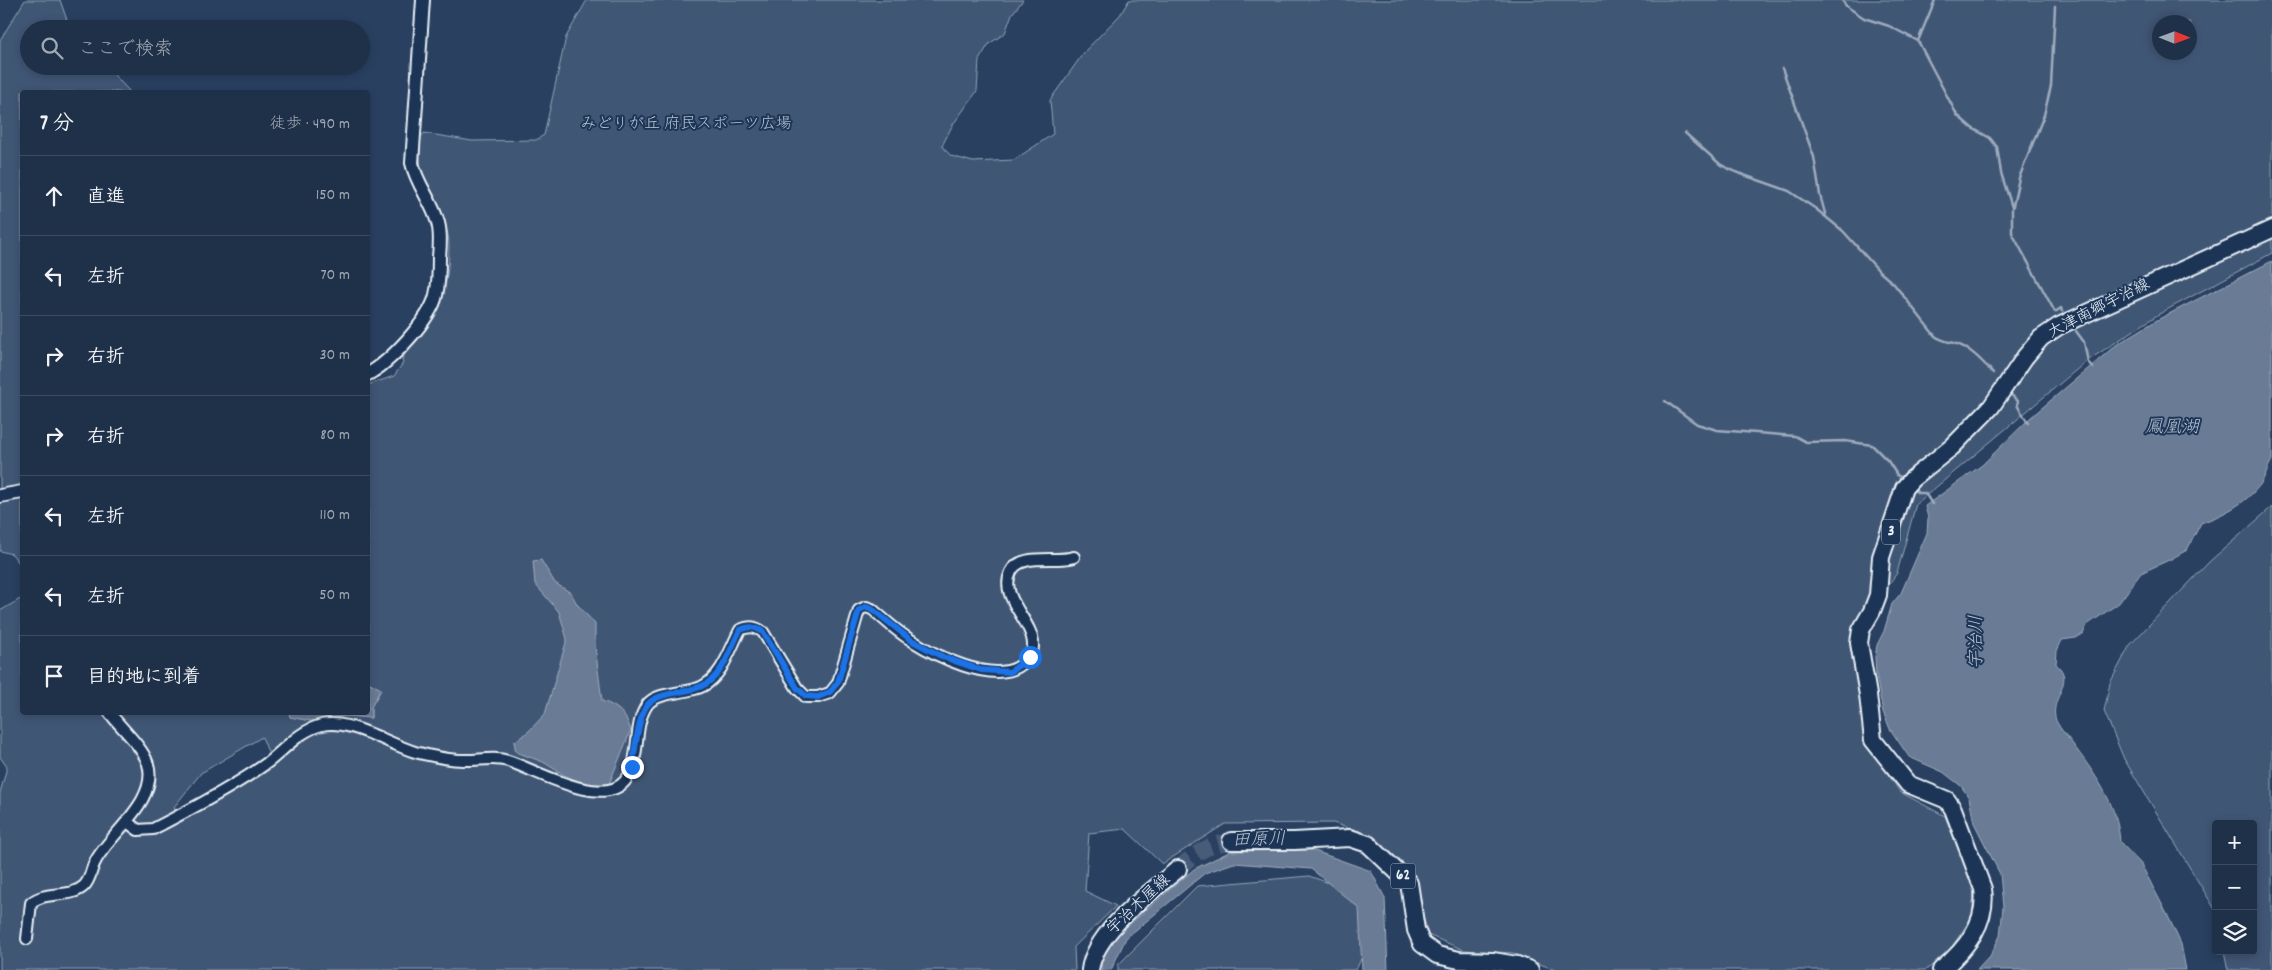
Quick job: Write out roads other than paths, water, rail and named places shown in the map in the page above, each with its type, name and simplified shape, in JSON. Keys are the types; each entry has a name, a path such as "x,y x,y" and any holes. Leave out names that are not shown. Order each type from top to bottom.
{"main road":[{"name":"大津南郷宇治線","path":"1941,970 1952,961 1974,933 1983,915 1985,903 1983,889 1953,809 1946,800 1908,784 1873,740 1859,643 1861,630 1872,612 1878,595 1881,557 1904,488 1912,479 1952,448 1991,407 2024,357 2042,338 2059,326 2272,228"},
{"name":"62","path":"1230,841 1294,841 1350,838 1368,844 1409,883 1416,930 1422,944 1437,955 1460,960 1493,961 1517,965 1530,970"},
{"name":"宇治木屋線","path":"1090,970 1095,951 1107,931 1178,869"}],"street":[{"path":"370,373 386,362 405,342 428,311 436,294 440,234 438,223 415,178 412,163 423,0"},
{"path":"0,496 20,492"},
{"path":"127,822 138,830 153,829 261,766 310,729 323,725 347,726 413,751 443,759 506,760 558,782 602,791 616,787 624,781 632,767 642,715 647,704 656,698 702,686 722,667 740,630 755,627 763,632 797,688 806,696 818,697 830,692 838,682 854,620 859,610 866,607 872,609 911,640 943,657 981,670 1010,672 1030,657 1033,648 1032,637 1009,592 1008,583 1011,571 1018,563 1028,560 1064,560 1074,557"},
{"path":"27,939 30,903 37,896 69,892 83,886 91,875 95,862 127,822 146,792 150,780 148,764 137,746 111,715"}],"water":[{"name":"鳳凰湖","path":"2272,261 2272,460 2262,482 2241,503 2201,523 2187,550 2141,573 2119,603 2087,625 2083,634 2076,638 2062,640 2057,651 2056,664 2062,670 2064,676 2056,702 2056,720 2104,790 2115,815 2120,842 2141,864 2167,914 2181,944 2186,970 1977,970 1990,956 2000,936 2003,907 2000,874 1974,823 1969,798 1961,786 1943,772 1909,757 1890,729 1883,712 1876,675 1875,657 1877,645 1884,631 1892,604 1901,593 1927,533 1928,518 1925,506 1982,465 2030,418 2116,345 2157,320"},
{"path":"541,560 555,583 571,593 577,604 595,624 595,646 602,701 621,711 631,730 609,784 591,785 580,782 543,762 516,752 514,742 529,731 545,714 567,639 559,612 535,584 533,561"},
{"path":"370,683 381,689 371,707 371,718 346,716 311,721 290,717 290,715 370,715"},
{"path":"1312,850 1371,871 1385,898 1388,970 1362,970 1359,908 1311,869 1234,863 1205,873 1126,938 1111,970 1101,970 1102,958 1116,936 1194,869 1231,851"}],"waterway":[{"path":"1842,0 1846,6 1864,18 1889,26 1918,41 1957,115 1972,128 1990,138 1997,147 2001,173 2012,207 2012,233 2055,312 2061,308 2062,311"},
{"path":"1918,41 1935,0"},
{"path":"2013,206 2019,178 2044,115 2051,86 2055,6"},
{"path":"1782,68 1814,157 1820,195 1826,217"},
{"path":"1685,133 1721,165 1789,191 1816,209 1843,231 1880,272 1894,284 1935,336 1966,348 1976,355 1993,373"},
{"path":"2076,331 2084,342 2088,362 2093,368"},
{"path":"2009,393 2018,401 2017,405 2028,423"},
{"path":"1665,401 1697,424 1717,430 1795,436 1806,442 1845,441 1872,445 1888,461 1897,475 1903,479"},
{"path":"1915,485 1915,490 1918,493 1925,493 1932,504"}],"tunnel":[{"path":"1178,869 1202,850 1231,841"}],"park label":[{"name":"みどりが丘 府民スポーツ広場","path":"686,124"}],"water label":[{"name":"宇治川","path":"1977,642"},
{"name":"田原川","path":"1259,841"}]}
